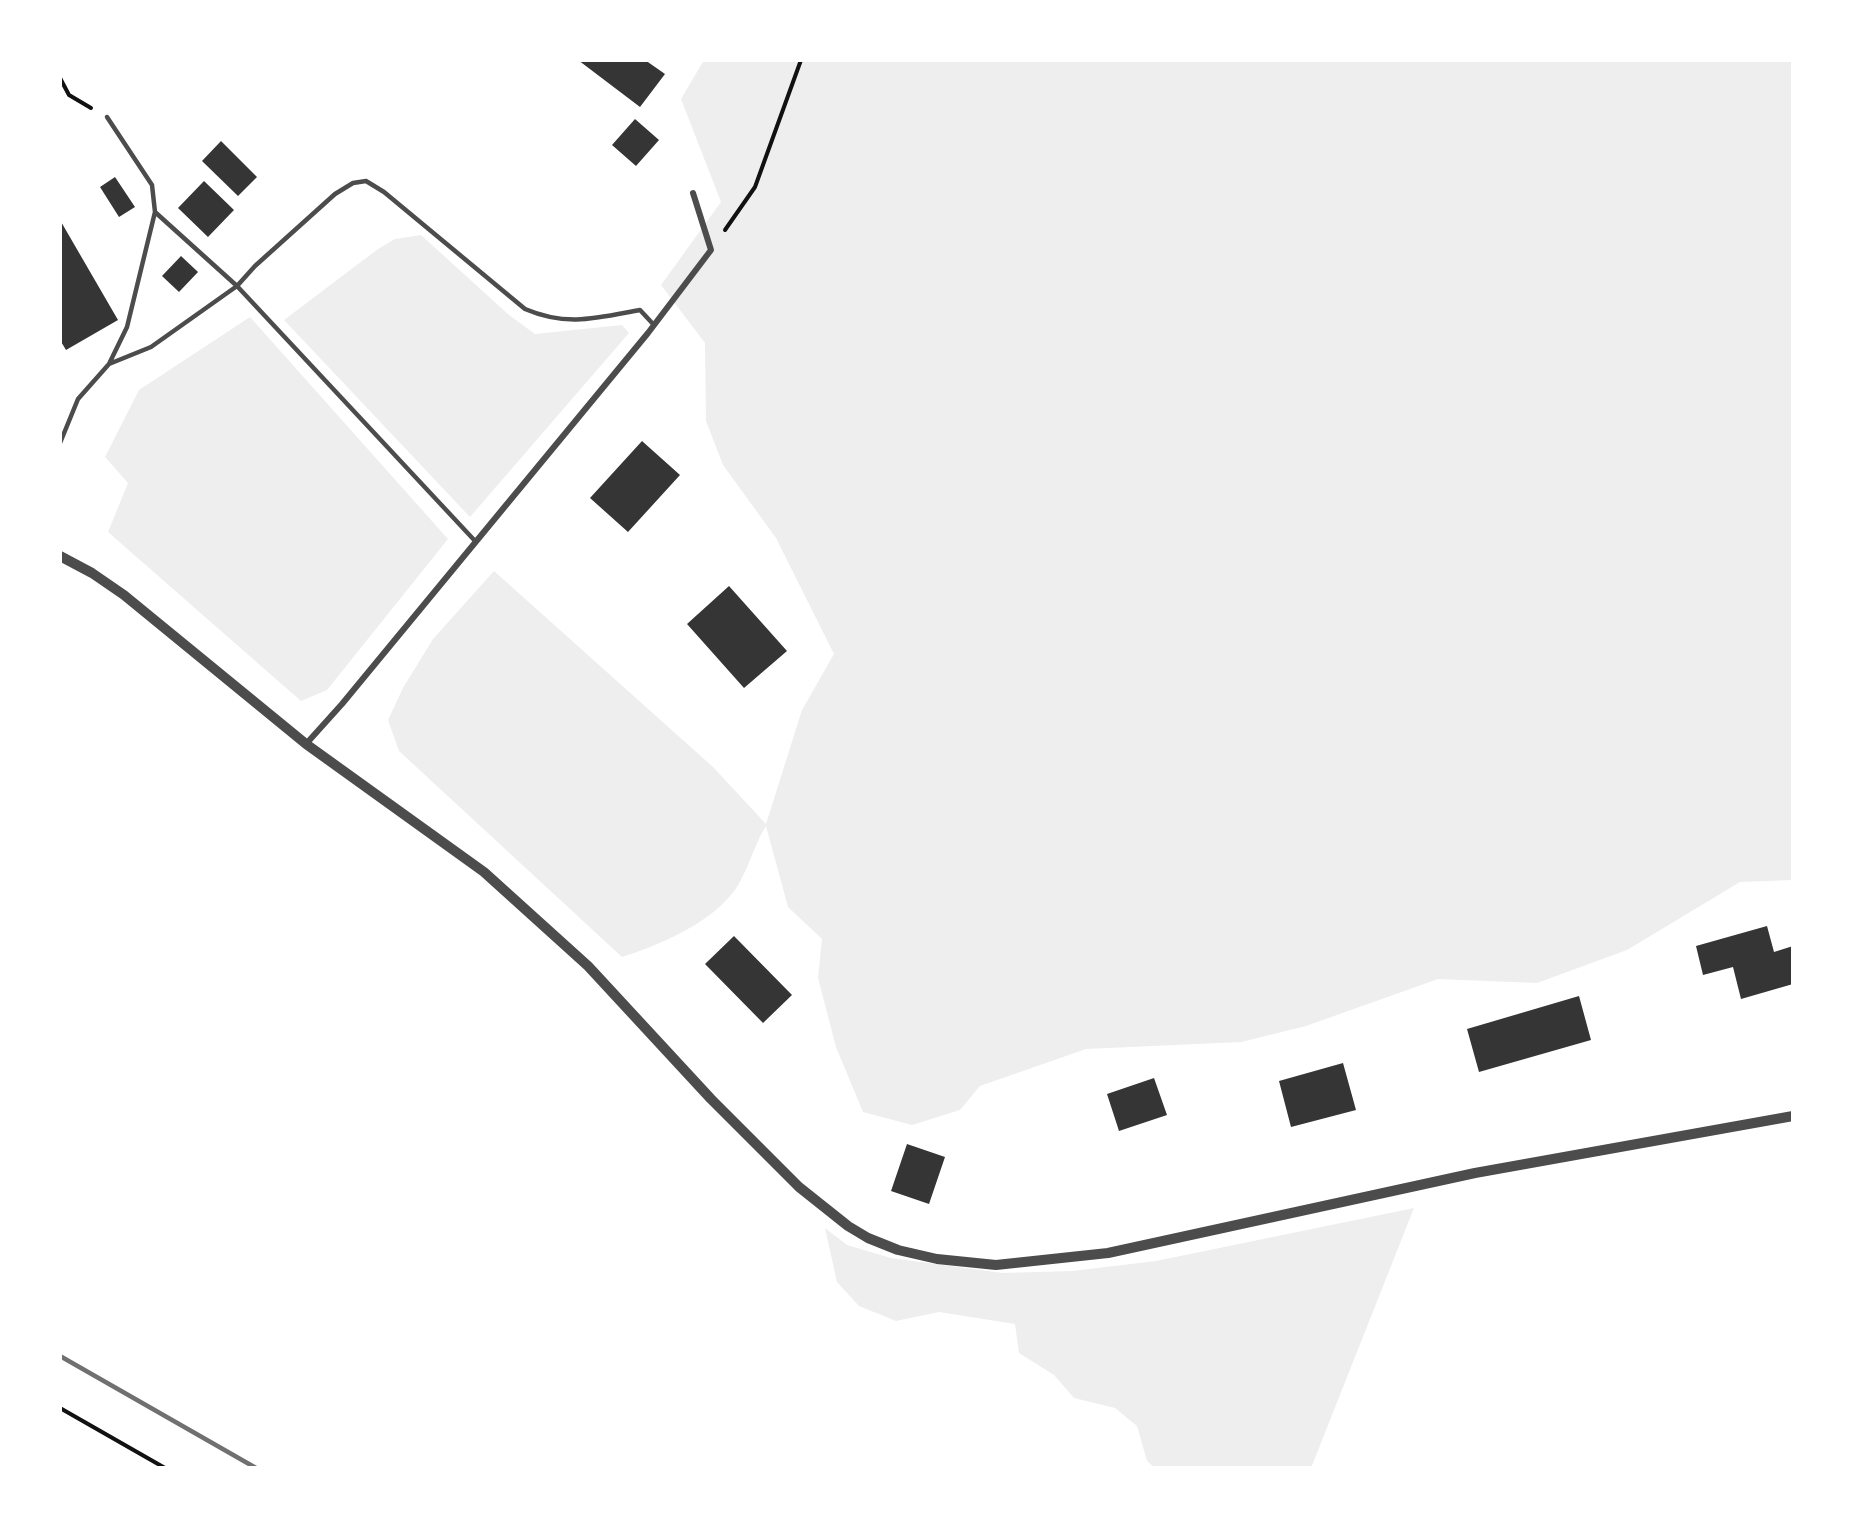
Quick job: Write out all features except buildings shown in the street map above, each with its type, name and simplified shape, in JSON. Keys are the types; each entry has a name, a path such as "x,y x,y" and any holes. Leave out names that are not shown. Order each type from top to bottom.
{"street":[{"path":"306,744 654,325 711,250 693,193"},
{"path":"60,556 92,573 124,595 306,744 484,872 558,936 755,1144 829,1212 868,1238 916,1256 996,1265 1108,1253 1475,1173 1793,1116"}],"lane":[{"path":"60,443 78,399 109,364 127,327 155,212 152,184 107,117"},
{"path":"109,364 151,347 237,286 255,266 335,194 353,183 366,181 384,192 525,309 544,317 578,322 640,310 654,325"},
{"path":"155,212 237,286 476,542"}],"path":[{"path":"711,250 755,187 801,60"},
{"path":"60,78 69,95 107,117"},
{"path":"60,1408 165,1468"}],"shaded area":[{"path":"704,60 1793,60 1793,880 1740,882 1627,950 1537,983 1438,979 1306,1026 1241,1042 1086,1049 980,1086 960,1110 912,1125 863,1112 836,1047 818,978 822,939 788,907 766,826 741,881 720,906 680,933 622,957 399,751 388,720 403,688 433,639 494,571 713,767 766,824 802,710 834,654 776,538 723,465 706,421 705,343 661,285 721,202 681,99"},
{"path":"421,235 509,315 535,334 622,325 629,333 470,517 284,320 378,249 395,239"},
{"path":"250,317 448,539 327,690 301,701 108,532 128,483 105,457 139,390"},
{"path":"1414,1208 1311,1468 1155,1468 1147,1461 1137,1426 1115,1408 1074,1398 1054,1375 1019,1353 1015,1324 939,1312 896,1321 859,1306 837,1282 825,1228 847,1245 891,1258 1003,1273 1072,1271 1156,1261"}],"railway":[{"path":"60,1356 256,1468"}]}
